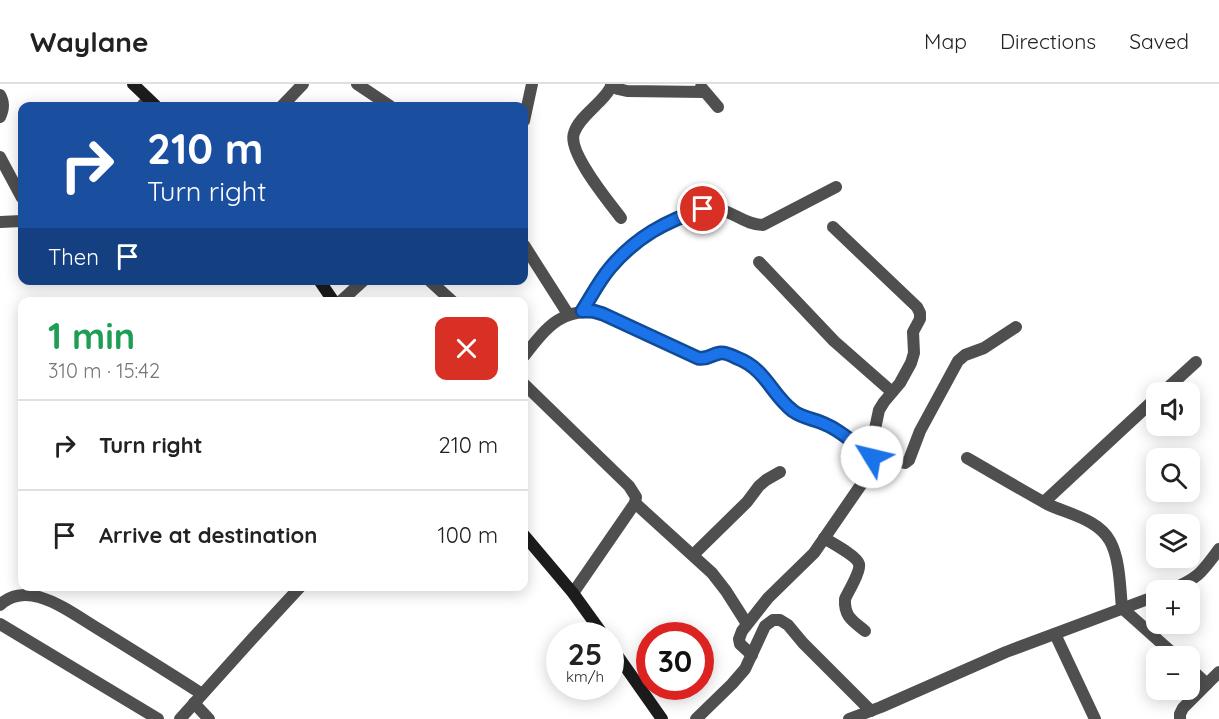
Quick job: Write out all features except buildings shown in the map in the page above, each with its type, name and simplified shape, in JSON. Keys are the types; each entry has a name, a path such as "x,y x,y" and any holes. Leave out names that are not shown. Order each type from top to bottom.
{"main road":[{"path":"133,84 146,102"},
{"path":"528,541 573,593 594,622"},
{"path":"624,665 662,719"}],"street":[{"path":"357,84 384,102"},
{"path":"528,102 532,84"},
{"path":"621,218 579,158 573,141 573,133 580,122 612,85 627,91 702,88 718,107"},
{"path":"285,102 296,86"},
{"path":"0,95 3,104 0,117"},
{"path":"0,157 18,181"},
{"path":"582,311 608,270 619,258 643,237 673,219 713,208 727,211 756,225 764,225 836,187"},
{"path":"0,222 18,221"},
{"path":"752,655 740,644 742,631 786,579 813,553 865,478 871,464 879,410 900,383 914,353 913,332 920,319 917,307 833,227"},
{"path":"528,251 567,314"},
{"path":"759,262 834,340 892,392"},
{"path":"345,297 359,285"},
{"path":"434,285 448,297"},
{"path":"528,352 548,329 567,314 593,311 698,358 705,360 720,353 738,358 763,375 780,399 802,417 836,430 872,453 904,463 909,460 920,431 958,361 1017,327"},
{"path":"1174,382 1196,362"},
{"path":"528,388 629,486 636,497 573,593"},
{"path":"1044,502 1146,407"},
{"path":"967,458 1106,534 1115,552 1122,608 1165,646"},
{"path":"693,555 747,502 765,480 780,472"},
{"path":"634,503 693,555 720,583 747,624"},
{"path":"824,538 859,563 859,570 844,604 850,619 865,631"},
{"path":"1192,580 1199,575 1219,549"},
{"path":"180,719 297,591"},
{"path":"3,598 37,596 58,605 198,699 209,719"},
{"path":"849,719 1006,652 1146,600"},
{"path":"696,719 745,669 765,626 773,620 780,620 788,625 812,652 876,709"},
{"path":"0,624 158,719"},
{"path":"1054,634 1095,719"},
{"path":"1180,719 1183,708 1219,672"},
{"path":"1200,677 1207,684"}],"route":[{"path":"703,209 673,219 628,249 608,270 582,311 603,314 698,358 705,360 720,353 748,363 763,375 776,394 795,412 802,417 828,425 872,457"}]}
